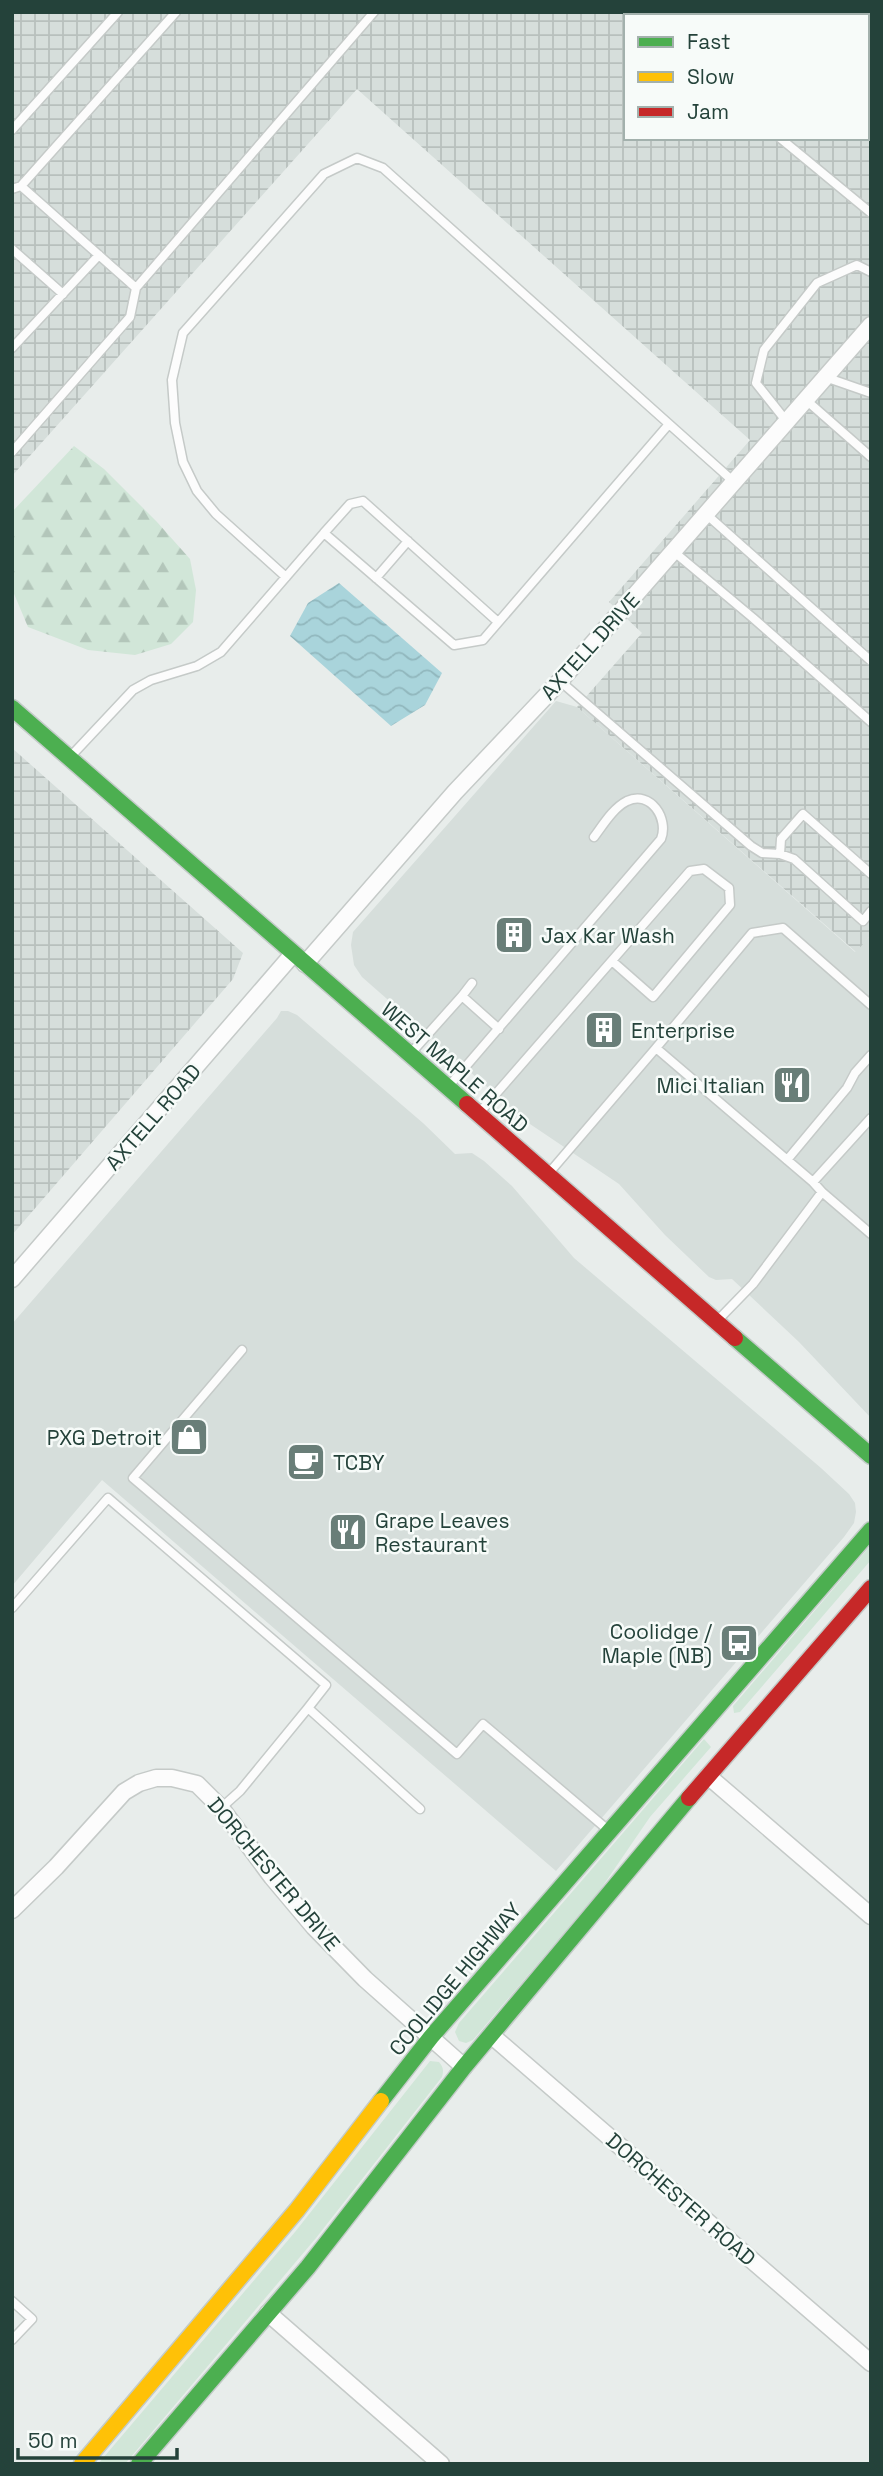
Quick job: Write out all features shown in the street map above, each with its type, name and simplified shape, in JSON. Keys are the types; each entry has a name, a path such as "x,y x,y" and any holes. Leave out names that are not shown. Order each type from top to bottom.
{"main road":[{"name":"WEST MAPLE ROAD","path":"12,708 871,1456"},
{"name":"COOLIDGE HIGHWAY","path":"82,2464 298,2210 431,2037 871,1530"},
{"path":"139,2464 308,2267 464,2067 738,1740 871,1588"},
{"path":"709,1714 738,1740"}],"street":[{"name":"AXTELL DRIVE","path":"299,959 560,681 871,325"},
{"name":"AXTELL ROAD","path":"12,1279 299,959"},
{"path":"708,1776 871,1916"},
{"name":"DORCHESTER DRIVE","path":"12,1910 56,1867 124,1792 148,1780 172,1778 197,1784 221,1808 304,1916 365,1979 431,2037"},
{"name":"DORCHESTER ROAD","path":"491,2035 871,2363"},
{"path":"431,2037 464,2067"},
{"path":"268,2313 441,2464"}],"lane":[{"path":"12,130 118,12"},
{"path":"136,288 17,188 176,12"},
{"path":"12,452 130,317 136,288 374,12"},
{"path":"782,140 871,213"},
{"path":"286,577 216,514 197,491 183,462 175,423 172,380 183,333 324,174 357,158 383,168 734,482"},
{"path":"12,249 63,293"},
{"path":"14,342 99,255"},
{"path":"787,422 756,383 764,349 817,284 857,265 871,272"},
{"path":"825,377 871,393"},
{"path":"806,400 871,457"},
{"path":"324,533 454,645 482,640 669,424"},
{"path":"69,758 133,690 151,680 197,666 221,652 350,504 363,501 498,622"},
{"path":"706,514 871,661"},
{"path":"376,578 408,541"},
{"path":"673,551 871,722"},
{"path":"560,681 751,846 762,853 794,859 863,921 871,911"},
{"path":"447,1088 635,870 665,831 662,816 654,806 642,799 631,800 620,806 594,837"},
{"path":"780,855 780,839 803,814 871,874"},
{"path":"478,1114 690,871 704,869 729,888 730,905 653,997 612,961"},
{"path":"547,1175 752,933 783,928 871,1005"},
{"path":"410,1055 472,984"},
{"path":"462,996 499,1029"},
{"path":"656,1048 871,1234"},
{"path":"787,1160 871,1055"},
{"path":"813,1182 871,1118"},
{"path":"716,1322 753,1284 822,1192"},
{"path":"242,1350 132,1478 457,1754 483,1724 609,1831"},
{"path":"12,1608 108,1498 326,1685 240,1791 221,1808"},
{"path":"308,1708 420,1809"},
{"path":"12,2301 32,2319 12,2340"}],"shaded area":[{"path":"12,12 687,12 689,14 624,14 624,140 869,140 869,14 752,14 871,12 871,935 856,952 577,707 642,633 609,602 750,440 357,89 12,476"},
{"path":"556,701 577,707 855,952 871,935 871,1418 799,1342 732,1279 716,1280 709,1277 665,1235 619,1184 527,1122 362,977 354,965 351,945 353,932"},
{"path":"12,748 243,953 233,979 12,1235"},
{"path":"281,1011 297,1015 423,1123 455,1154 472,1153 484,1161 512,1186 574,1258 821,1468 855,1503 854,1523 844,1537 556,1871 102,1480 12,1586 12,1324"}],"green space":[{"path":"74,446 104,469 190,559 196,590 193,622 171,644 135,655 88,650 28,627 12,589 12,512"},
{"path":"871,1545 871,1560 740,1712 734,1713 733,1706"},
{"path":"704,1739 711,1747 650,1817 600,1890 473,2040 466,2043 459,2041 455,2032 459,2023"},
{"path":"430,2061 439,2062 443,2070 442,2077 316,2238 125,2464 98,2464 295,2232"}],"water":[{"path":"339,583 442,673 425,705 391,726 290,636 308,603"}],"traffic: fast":[{"path":"12,708 467,1104"},
{"path":"735,1338 871,1456"},
{"path":"381,2101 431,2037 871,1530"},
{"path":"139,2464 308,2267 464,2067 689,1798"}],"traffic: slow":[{"path":"82,2464 297,2210 381,2101"}],"traffic: jam":[{"path":"467,1104 735,1338"},
{"path":"689,1798 871,1588"}],"place":[{"name":"Jax Kar Wash","path":"514,935"},
{"name":"Enterprise","path":"604,1030"},
{"name":"Mici Italian","path":"792,1085"},
{"name":"PXG Detroit","path":"189,1437"},
{"name":"TCBY","path":"306,1462"},
{"name":"Grape Leaves Restaurant","path":"348,1532"},
{"name":"Coolidge / Maple (NB)","path":"739,1643"}]}
